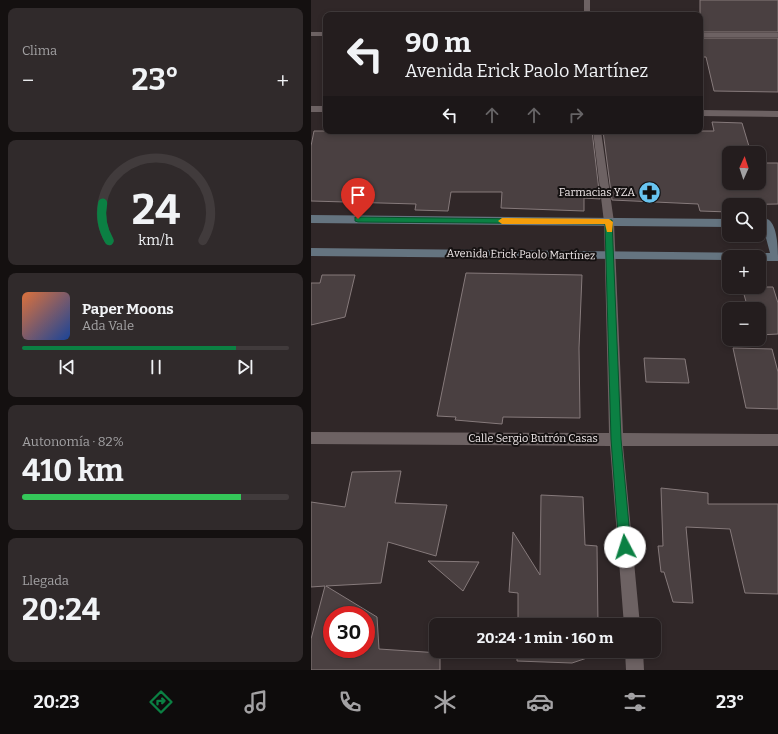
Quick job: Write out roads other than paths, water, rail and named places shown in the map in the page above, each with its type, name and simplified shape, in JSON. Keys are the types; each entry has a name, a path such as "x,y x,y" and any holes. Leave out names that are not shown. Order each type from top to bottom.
{"main road":[{"path":"311,219 722,223"},
{"path":"766,223 778,223"},
{"path":"766,230 778,257"},
{"name":"Avenida Erick Paolo Martínez","path":"311,252 778,257"}],"street":[{"path":"587,0 587,12"},
{"path":"311,34 323,34"},
{"path":"703,35 778,35"},
{"path":"311,109 323,109"},
{"path":"703,113 778,114"},
{"path":"597,134 609,222 616,439 631,618"},
{"name":"Calle Sergio Butrón Casas","path":"311,438 778,440"},
{"path":"634,658 635,670"}],"place":[{"name":"Farmacias YZA","path":"650,192"}]}
